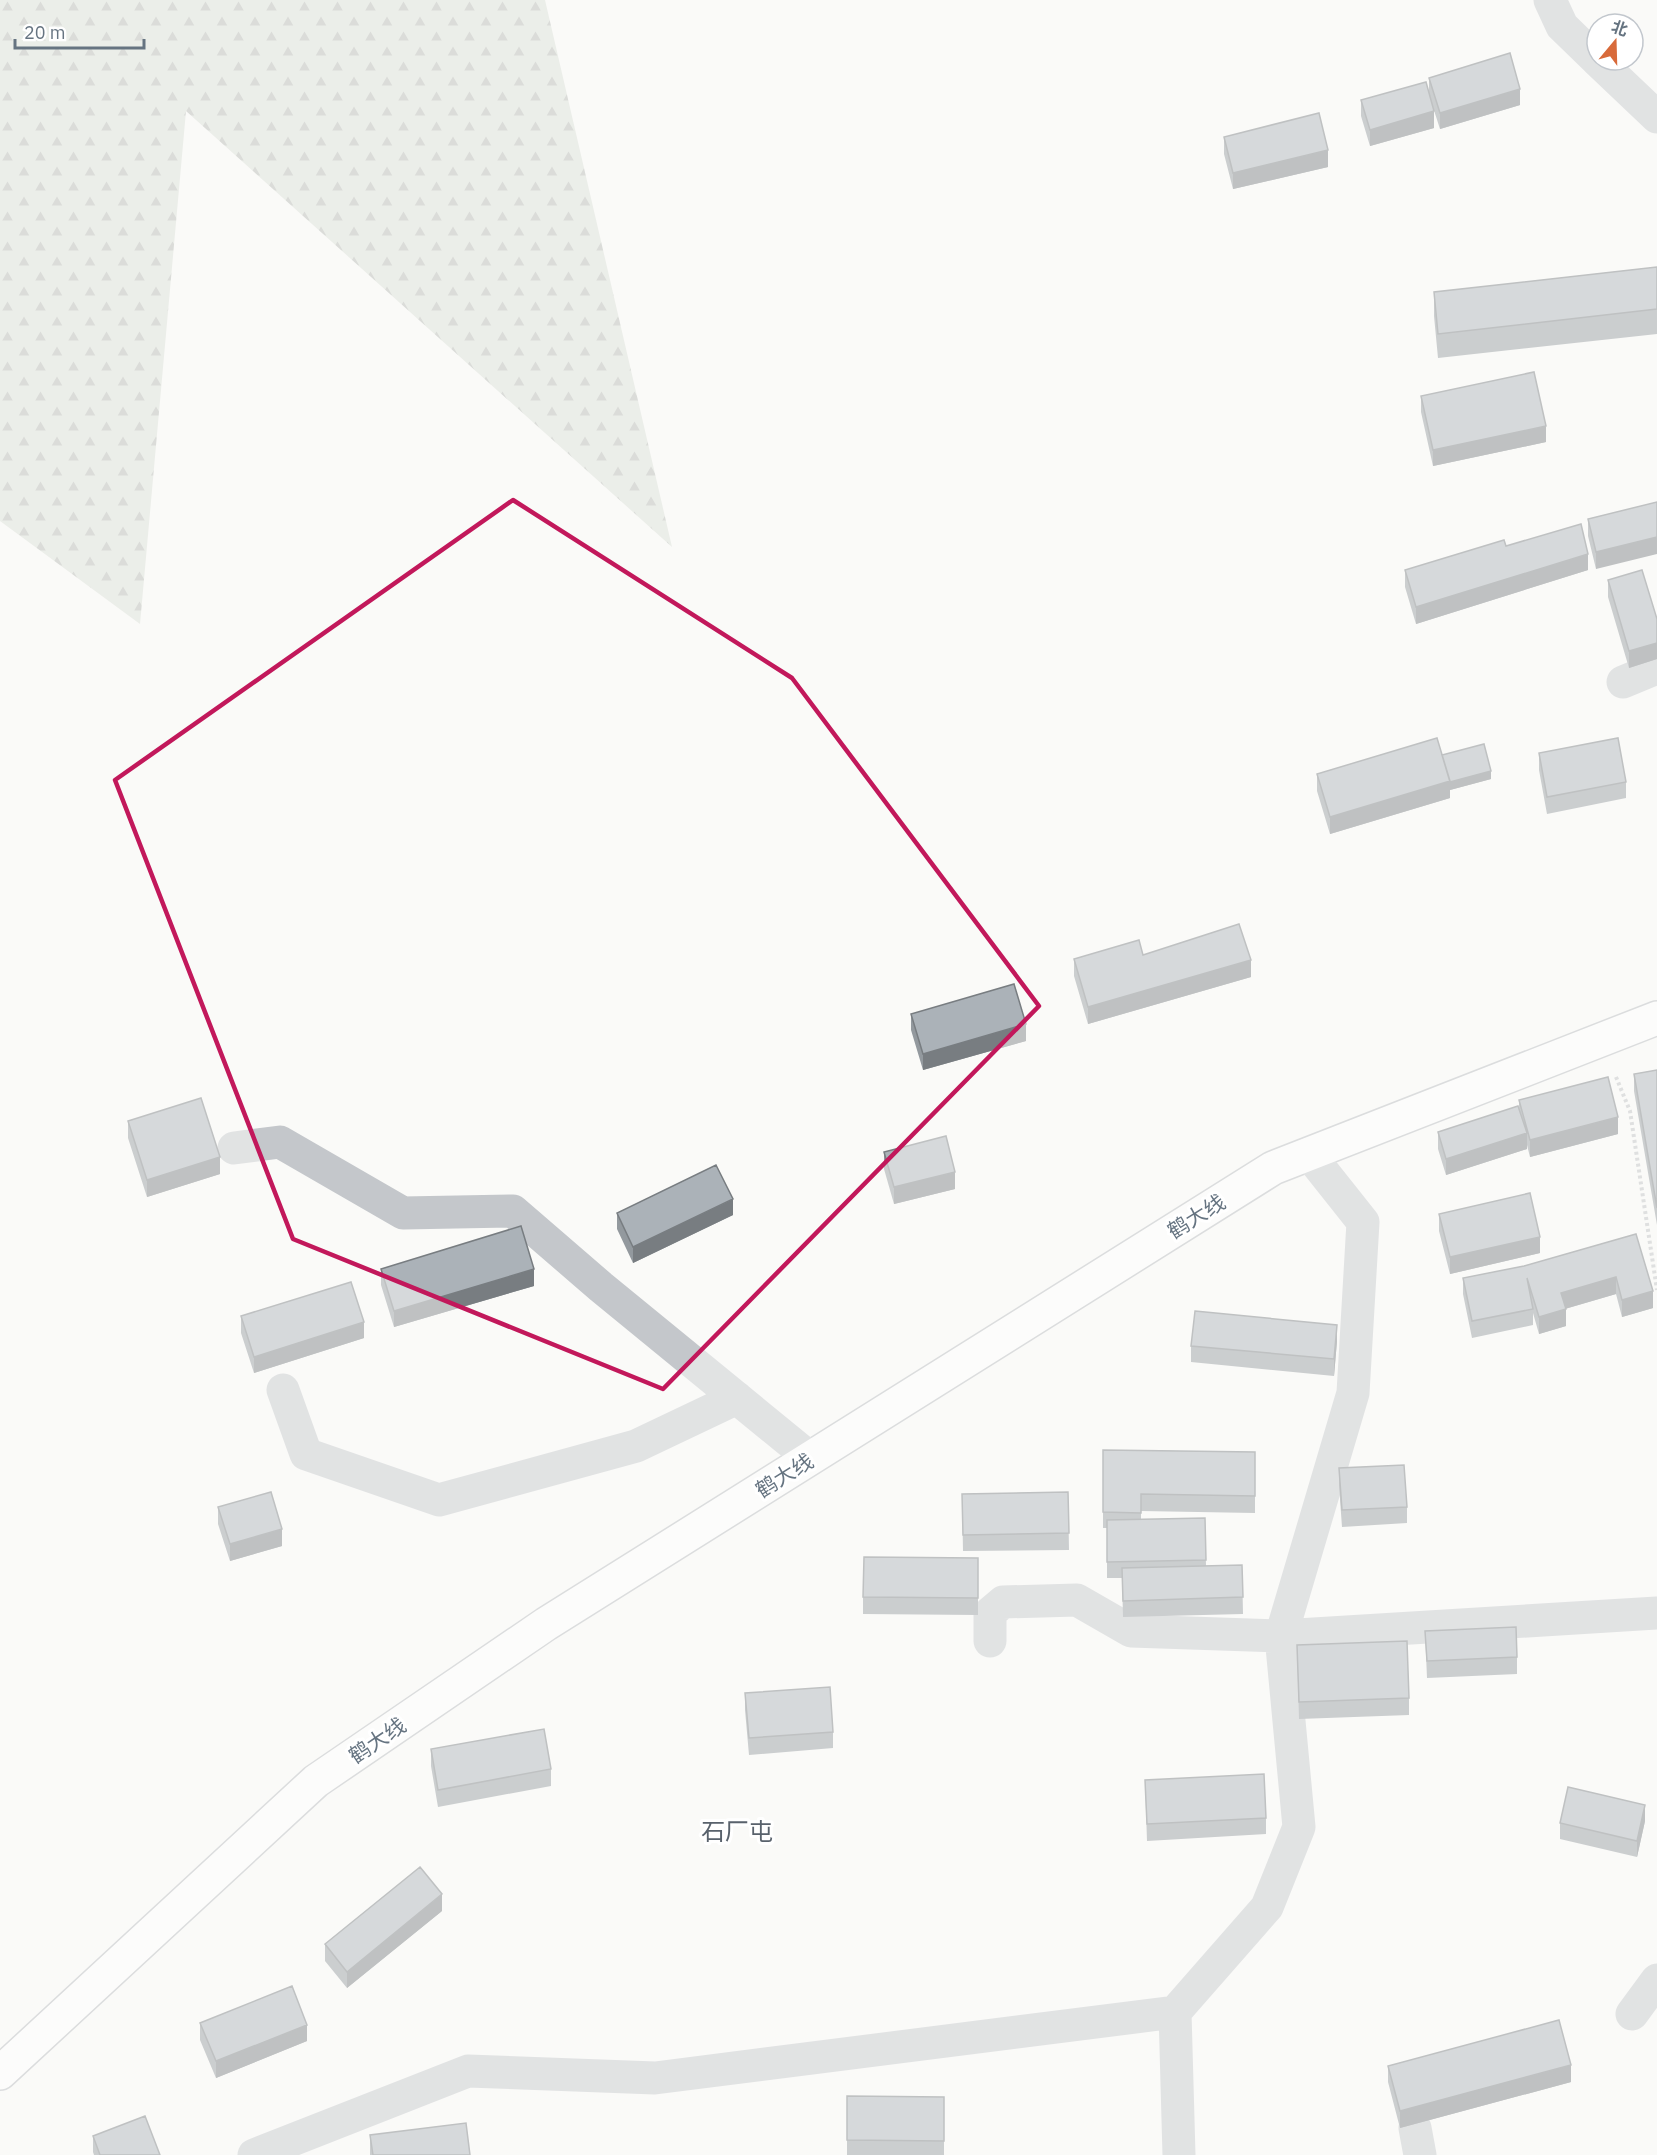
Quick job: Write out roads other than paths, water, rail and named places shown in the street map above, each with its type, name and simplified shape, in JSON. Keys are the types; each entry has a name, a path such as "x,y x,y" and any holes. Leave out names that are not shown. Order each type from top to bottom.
{"highway":[{"name":"鹤大线","path":"0,2073 316,1781 546,1624 1273,1168 1657,1018"}],"street":[{"path":"1550,0 1562,26 1585,48"},
{"path":"1610,72 1657,117"},
{"path":"1623,682 1657,668"},
{"path":"234,1148 280,1142 403,1213 513,1211 810,1458"},
{"path":"254,2155 468,2071 655,2078 1174,2012 1268,1907 1299,1827 1281,1636 1353,1393 1363,1222 1309,1154"},
{"path":"283,1390 306,1454 439,1500 636,1446 737,1398"},
{"path":"990,1641 990,1613 1003,1602 1077,1600 1131,1631 1281,1636 1657,1613"},
{"path":"1632,2014 1657,1980"},
{"path":"1174,2012 1179,2155"}],"district":[{"name":"石厂屯","path":"737,1831"}]}
